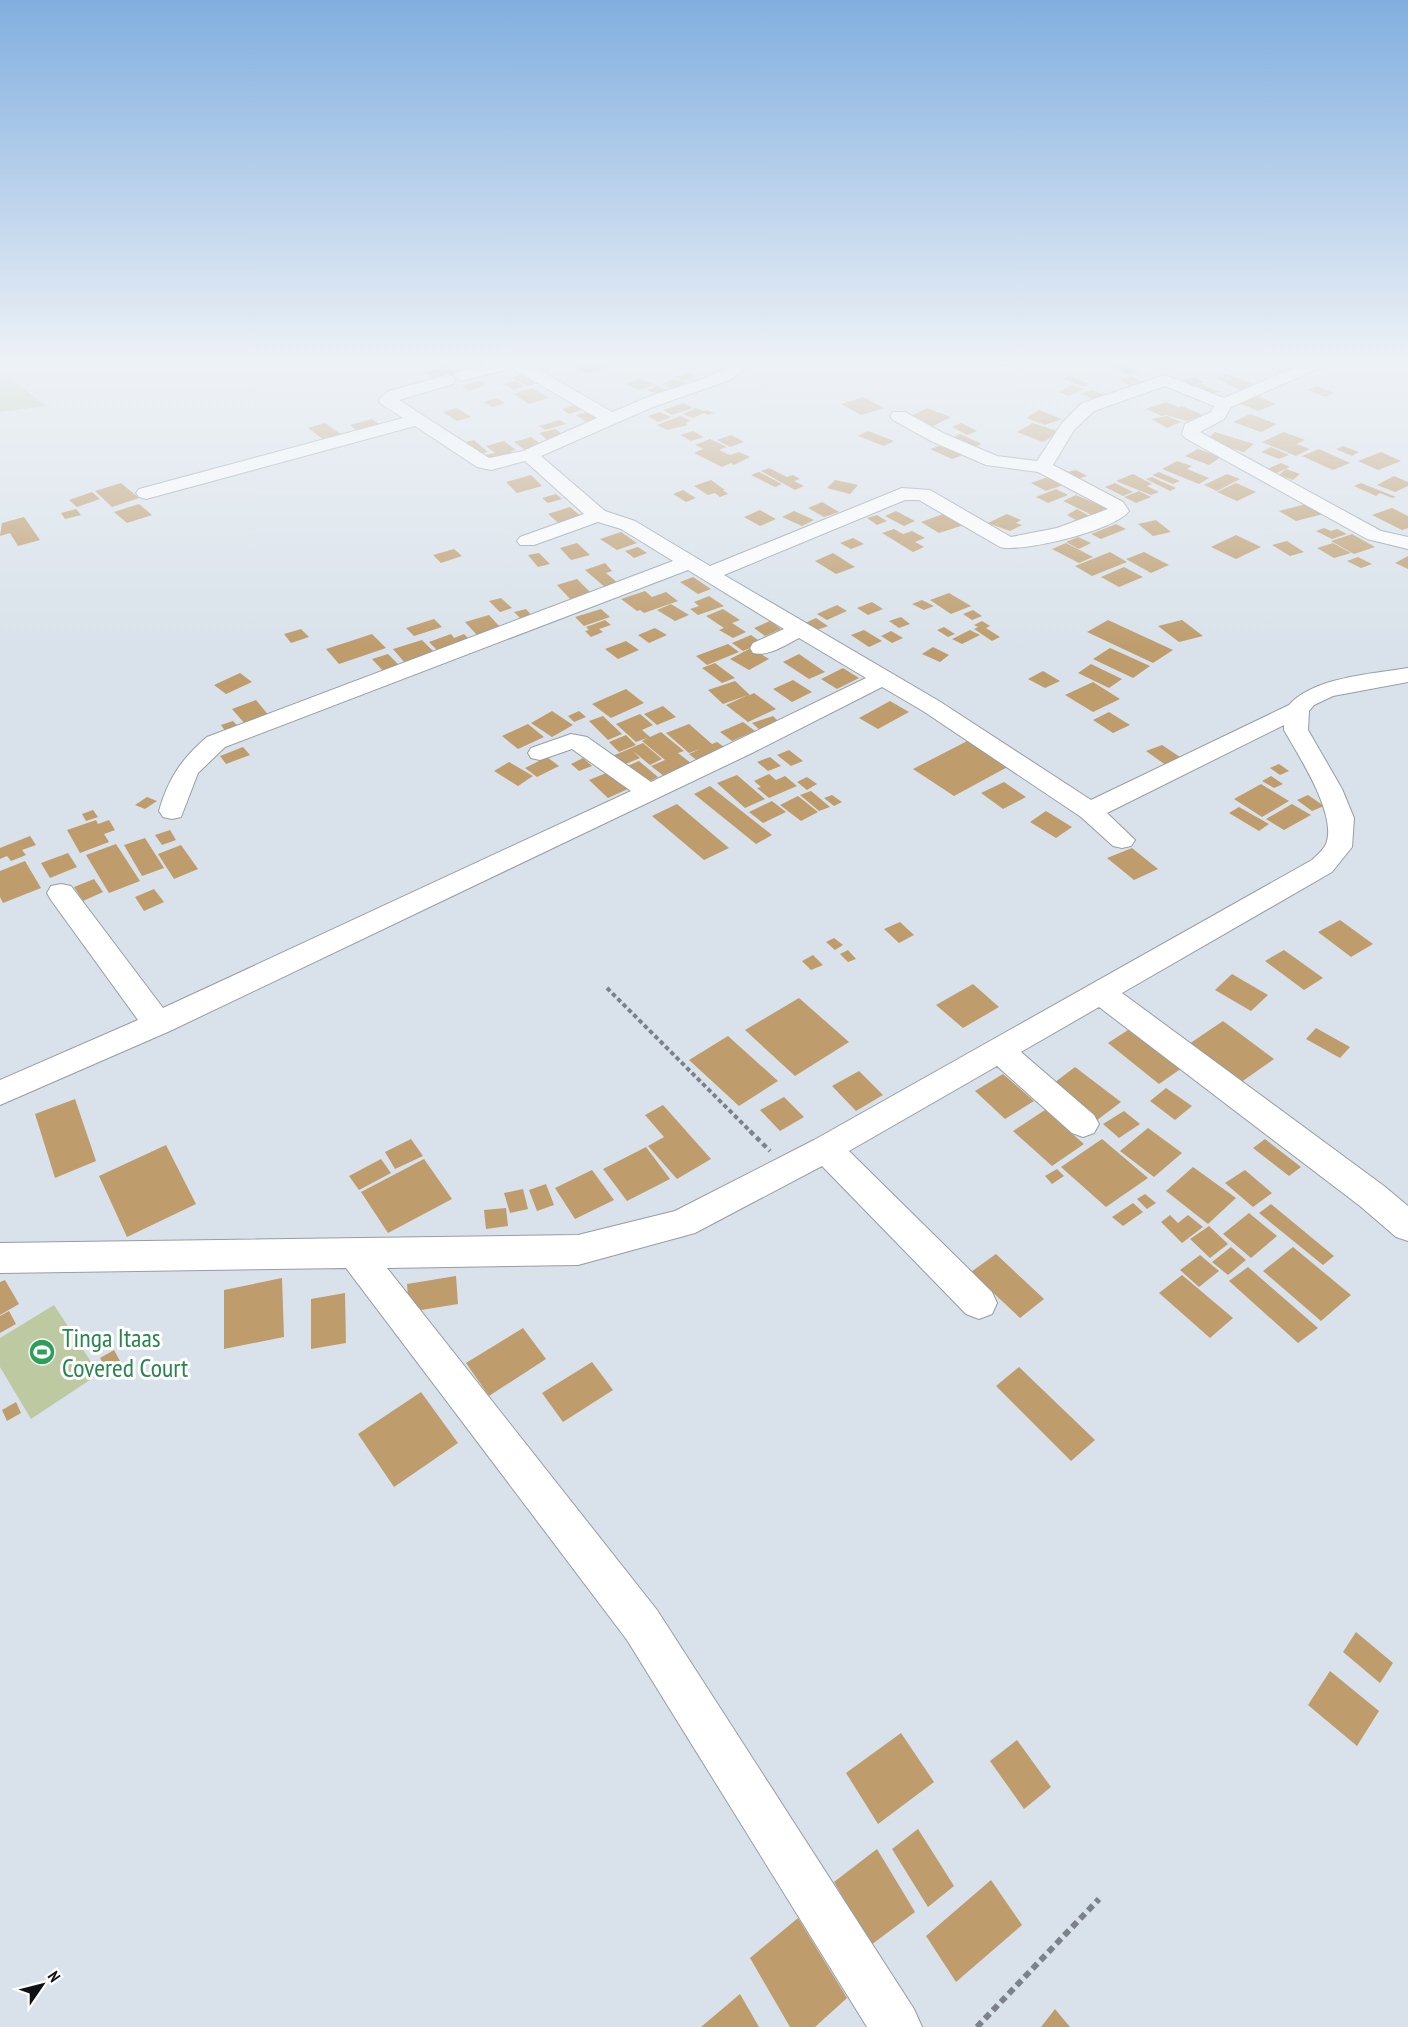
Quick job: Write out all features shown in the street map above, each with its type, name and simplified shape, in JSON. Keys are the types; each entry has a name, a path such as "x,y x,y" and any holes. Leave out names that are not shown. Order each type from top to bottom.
{"street":[{"path":"146,493 277,458"},
{"path":"476,458 491,464 518,458"},
{"path":"532,458 598,514 628,525 799,630 931,706 1090,811 1122,840"},
{"path":"172,811 179,785 190,764 216,742 902,494 923,494 1008,543 1018,544 1034,541 1119,512 1116,506 1043,466 993,461 985,458"},
{"path":"1043,466 1048,458"},
{"path":"1234,458 1384,540 1408,543"},
{"path":"527,542 598,514"},
{"path":"761,648 799,630"},
{"path":"1090,811 1297,710 1306,700 1325,691 1359,682 1408,675"},
{"path":"0,1093 159,1023 650,792 883,678"},
{"path":"0,1258 578,1250 683,1223 826,1149 1322,866 1339,847 1341,818 1329,789 1296,730 1297,710"},
{"path":"540,753 562,743 578,742 650,792"},
{"path":"61,893 140,1002 159,1023"},
{"path":"1100,992 1372,1196 1408,1227"},
{"path":"999,1050 1083,1124"},
{"path":"826,1149 979,1303"},
{"path":"355,1253 642,1625 896,2027"}],"path":[{"path":"608,988 776,1158"},
{"path":"977,2027 1099,1899"}],"green space":[{"name":"Tinga Itaas Covered Court","path":"54,1305 99,1374 31,1419 0,1367 0,1338"}],"building":[{"path":"488,458 507,458 493,462"},
{"path":"703,458 749,458 734,465 731,463 722,467"},
{"path":"1189,458 1220,458 1209,465"},
{"path":"1306,458 1338,458 1350,463 1333,470"},
{"path":"1367,458 1393,458 1401,461 1378,470 1358,461"},
{"path":"1177,461 1192,466 1187,469 1209,478 1199,484 1162,469"},
{"path":"1281,463 1290,467 1274,474 1265,470"},
{"path":"769,468 787,477 793,475 800,479 794,481 804,486 795,490 761,471"},
{"path":"1286,469 1300,474 1293,480 1279,475"},
{"path":"1076,470 1087,476 1077,479 1067,472"},
{"path":"759,472 782,484 775,487 751,475"},
{"path":"1159,472 1180,481 1173,484 1152,475"},
{"path":"1133,474 1152,484 1147,486 1159,492 1151,495 1116,481"},
{"path":"1227,474 1240,479 1217,491 1204,485"},
{"path":"531,475 542,486 517,493 506,482"},
{"path":"1394,476 1408,482 1408,486 1395,492 1377,485"},
{"path":"1048,477 1063,485 1046,491 1031,483"},
{"path":"1152,477 1176,488 1170,491 1146,479"},
{"path":"711,480 728,494 720,497 715,493 708,495 694,486"},
{"path":"835,480 858,485 850,494 827,488"},
{"path":"121,483 139,498 112,507 95,491"},
{"path":"1115,483 1133,492 1123,496 1105,487"},
{"path":"1236,483 1256,492 1237,501 1217,492"},
{"path":"1361,483 1396,497 1392,498 1380,493 1376,496 1354,486"},
{"path":"1056,489 1068,495 1048,503 1036,497"},
{"path":"683,490 696,498 686,502 673,494"},
{"path":"1139,491 1151,497 1136,503 1124,497"},
{"path":"92,492 100,499 77,507 69,500"},
{"path":"556,494 562,499 548,503 542,498"},
{"path":"1076,495 1106,508 1092,515 1063,501"},
{"path":"822,502 839,512 824,517 808,508"},
{"path":"1310,503 1327,513 1296,521 1279,511"},
{"path":"139,504 152,515 127,523 114,512"},
{"path":"570,507 583,518 561,525 548,514"},
{"path":"1392,508 1408,516 1408,528 1402,530 1372,515"},
{"path":"76,509 81,515 65,519 61,513"},
{"path":"1077,509 1093,518 1085,521 1076,520 1067,515"},
{"path":"760,510 776,519 760,526 744,517"},
{"path":"794,511 814,520 802,526 782,517"},
{"path":"896,511 915,521 904,526 885,516"},
{"path":"946,513 964,525 939,533 921,522"},
{"path":"1007,514 1021,520 1016,523 1022,525 1010,531 988,523"},
{"path":"877,515 887,521 877,525 867,518"},
{"path":"24,517 40,540 18,546 10,533 0,536 2,523"},
{"path":"1156,520 1171,532 1153,536 1138,524"},
{"path":"1116,524 1126,529 1101,539 1091,534"},
{"path":"1324,528 1331,531 1337,529 1347,534 1332,539 1316,531"},
{"path":"894,529 903,534 912,531 925,538 915,542 924,547 913,552 882,533"},
{"path":"621,532 637,543 617,550 600,539"},
{"path":"1352,534 1375,547 1354,554 1331,541"},
{"path":"1236,535 1261,547 1236,559 1211,547"},
{"path":"1078,537 1091,543 1079,549 1066,542"},
{"path":"853,538 864,544 851,549 840,543"},
{"path":"1287,541 1304,552 1290,556 1272,545"},
{"path":"577,543 590,555 571,560 560,548"},
{"path":"1066,543 1093,557 1079,563 1052,549"},
{"path":"1333,543 1351,553 1334,558 1317,548"},
{"path":"638,547 647,553 634,558 625,551"},
{"path":"454,549 462,556 441,563 433,555"},
{"path":"1110,552 1127,562 1092,576 1075,566"},
{"path":"1144,552 1169,565 1151,573 1126,559"},
{"path":"539,553 550,564 538,567 528,555"},
{"path":"833,553 855,567 836,574 815,561"},
{"path":"1408,556 1408,569 1395,563"},
{"path":"1358,557 1372,564 1361,568 1347,561"},
{"path":"605,563 612,571 606,573 619,584 606,588 585,570"},
{"path":"1124,567 1143,577 1119,587 1101,577"},
{"path":"693,577 711,589 698,594 680,582"},
{"path":"577,579 593,595 572,601 557,585"},
{"path":"645,591 652,597 666,592 678,601 644,613 637,611 621,599"},
{"path":"949,593 971,606 951,614 930,600"},
{"path":"709,596 724,606 698,615 690,609 699,606 694,602"},
{"path":"501,598 512,608 500,612 489,601"},
{"path":"922,600 934,606 924,610 912,604"},
{"path":"872,602 883,609 868,615 857,608"},
{"path":"671,604 689,615 675,621 657,610"},
{"path":"837,605 847,611 827,620 817,614"},
{"path":"526,609 533,617 522,620 514,612"},
{"path":"601,609 610,617 584,626 575,617"},
{"path":"723,609 740,620 732,623 746,632 733,638 719,630 724,628 706,616"},
{"path":"973,610 982,616 972,620 963,614"},
{"path":"489,615 501,628 477,635 465,622"},
{"path":"901,617 910,624 899,628 889,621"},
{"path":"816,618 828,626 814,631 803,624"},
{"path":"434,619 442,627 414,636 406,628"},
{"path":"605,620 611,625 599,629 603,632 591,637 585,631 589,630 586,627"},
{"path":"1108,620 1173,650 1153,663 1087,632"},
{"path":"1182,620 1203,636 1179,642 1158,626"},
{"path":"770,621 781,629 765,636 754,628"},
{"path":"982,621 990,626 986,628 1000,637 992,641 974,629 978,627 974,625"},
{"path":"944,627 955,634 948,637 937,630"},
{"path":"655,628 667,635 649,643 638,635"},
{"path":"301,629 309,637 291,643 284,634"},
{"path":"864,630 882,641 869,647 851,635"},
{"path":"970,630 980,635 962,644 952,639"},
{"path":"891,631 903,638 892,643 881,636"},
{"path":"372,634 386,648 339,664 326,649"},
{"path":"451,634 454,638 464,634 470,640 438,651 429,642"},
{"path":"751,635 762,643 743,651 732,643"},
{"path":"422,640 435,653 405,663 393,649"},
{"path":"626,641 639,650 618,659 605,649"},
{"path":"728,644 739,652 707,665 696,656"},
{"path":"933,647 949,655 940,662 922,654"},
{"path":"751,648 769,659 749,670 730,659"},
{"path":"1110,648 1150,666 1133,678 1093,659"},
{"path":"388,654 400,666 384,672 372,659"},
{"path":"799,654 825,672 809,679 783,662"},
{"path":"715,663 735,678 722,683 702,668"},
{"path":"1091,664 1122,679 1109,688 1078,673"},
{"path":"843,668 859,678 837,689 821,679"},
{"path":"1043,671 1060,681 1045,688 1028,679"},
{"path":"240,673 252,682 226,694 214,685"},
{"path":"793,680 812,692 792,702 773,689"},
{"path":"735,681 750,695 754,693 776,709 748,722 726,705 748,695 723,704 708,690"},
{"path":"1093,682 1120,699 1093,712 1065,695"},
{"path":"626,689 644,703 611,718 592,704"},
{"path":"256,700 270,717 246,725 232,709"},
{"path":"890,701 909,712 878,729 859,718"},
{"path":"663,706 676,717 657,725 644,714"},
{"path":"552,711 573,725 552,737 531,723"},
{"path":"579,711 586,717 574,722 568,716"},
{"path":"1109,712 1130,725 1113,733 1093,720"},
{"path":"640,714 653,725 642,730 650,737 661,732 684,751 678,753 696,767 669,780 651,766 665,760 642,741 647,738 636,742 616,724"},
{"path":"603,716 622,734 608,740 589,721"},
{"path":"773,716 781,724 761,731 752,723"},
{"path":"233,721 239,727 226,732 221,725"},
{"path":"743,722 755,731 732,741 720,732"},
{"path":"528,724 544,737 518,749 502,736"},
{"path":"689,724 712,744 717,742 727,749 699,762 689,754 700,749 689,753 666,733"},
{"path":"626,735 636,745 619,752 609,742"},
{"path":"973,738 1013,764 954,796 913,769"},
{"path":"643,743 662,759 650,765 633,751 640,758 621,766 610,757"},
{"path":"1162,745 1186,761 1170,768 1146,751"},
{"path":"243,747 250,755 226,764 220,756"},
{"path":"789,750 803,761 791,766 777,755"},
{"path":"547,757 559,766 537,777 525,768"},
{"path":"770,757 781,766 768,771 757,762"},
{"path":"583,758 592,766 579,771 571,764"},
{"path":"639,761 658,777 644,784 625,767"},
{"path":"509,762 533,776 518,786 494,771"},
{"path":"1279,764 1289,771 1280,775 1270,768"},
{"path":"611,771 630,788 608,798 589,780"},
{"path":"769,774 776,780 785,776 797,786 769,798 757,788 761,787 754,781"},
{"path":"737,775 765,799 745,808 717,783"},
{"path":"1271,776 1283,784 1274,788 1262,781"},
{"path":"807,777 817,784 807,790 797,782"},
{"path":"1004,782 1026,797 1003,809 981,793"},
{"path":"1261,784 1289,801 1262,817 1234,799"},
{"path":"710,786 772,835 756,844 694,794"},
{"path":"811,791 830,807 819,811 800,795"},
{"path":"832,795 842,802 834,806 824,798"},
{"path":"1308,795 1324,806 1312,811 1297,800"},
{"path":"798,796 818,812 801,821 780,805"},
{"path":"147,797 157,801 145,809 135,805"},
{"path":"772,801 786,812 763,823 749,812"},
{"path":"677,804 729,848 704,860 652,816"},
{"path":"1292,804 1311,815 1284,830 1266,819"},
{"path":"1239,807 1269,824 1259,831 1229,813"},
{"path":"93,810 98,817 86,821 82,814"},
{"path":"1046,811 1072,827 1056,838 1030,822"},
{"path":"96,820 98,824 109,820 115,830 104,834 109,842 80,853 67,830"},
{"path":"170,830 176,840 162,845 155,835"},
{"path":"30,836 36,845 22,850 26,855 11,861 7,856 0,859 0,848"},
{"path":"145,838 164,868 142,876 124,845"},
{"path":"116,844 140,881 109,893 86,855"},
{"path":"181,845 198,869 174,879 158,854"},
{"path":"1132,848 1158,869 1134,880 1107,858"},
{"path":"68,853 77,867 50,878 41,863"},
{"path":"25,861 41,888 3,903 0,897 0,871"},
{"path":"94,879 103,892 83,901 74,887"},
{"path":"154,889 164,902 144,911 135,897"},
{"path":"1340,920 1373,944 1351,957 1318,932"},
{"path":"900,922 914,935 899,943 884,929"},
{"path":"834,938 843,945 835,950 826,942"},
{"path":"848,950 856,959 848,962 840,954"},
{"path":"1284,950 1323,978 1304,990 1265,961"},
{"path":"813,955 823,965 811,970 802,961"},
{"path":"1232,974 1268,995 1251,1011 1215,990"},
{"path":"973,984 999,1007 963,1028 936,1005"},
{"path":"799,998 849,1042 795,1076 745,1030"},
{"path":"1223,1021 1274,1059 1237,1085 1186,1046"},
{"path":"1131,1028 1182,1068 1159,1084 1108,1043"},
{"path":"1316,1028 1350,1047 1340,1058 1306,1039"},
{"path":"728,1036 778,1081 739,1106 689,1060"},
{"path":"1075,1067 1121,1102 1092,1124 1046,1089"},
{"path":"859,1071 883,1095 856,1111 832,1086"},
{"path":"1003,1074 1034,1101 1005,1119 975,1091"},
{"path":"1166,1088 1192,1106 1175,1120 1150,1101"},
{"path":"784,1097 804,1117 780,1131 760,1110"},
{"path":"75,1099 96,1161 55,1178 35,1114"},
{"path":"663,1105 711,1159 677,1179 648,1146 664,1137 645,1115"},
{"path":"1045,1110 1084,1144 1052,1166 1013,1131"},
{"path":"1124,1111 1140,1124 1119,1138 1103,1124"},
{"path":"1148,1128 1182,1153 1154,1177 1120,1151"},
{"path":"411,1139 423,1156 395,1169 385,1152"},
{"path":"1102,1139 1148,1178 1106,1207 1061,1167"},
{"path":"1265,1139 1301,1167 1289,1176 1253,1148"},
{"path":"166,1145 196,1204 127,1237 99,1176"},
{"path":"646,1147 670,1179 627,1201 603,1169"},
{"path":"381,1159 391,1173 359,1190 349,1176"},
{"path":"424,1159 452,1199 388,1233 361,1192"},
{"path":"1193,1167 1236,1198 1208,1224 1166,1191"},
{"path":"1057,1169 1064,1176 1052,1184 1045,1176"},
{"path":"592,1170 614,1200 575,1219 555,1188"},
{"path":"1245,1170 1272,1193 1253,1207 1225,1183"},
{"path":"546,1184 554,1205 537,1211 529,1190"},
{"path":"523,1189 528,1209 510,1213 504,1193"},
{"path":"1145,1194 1156,1203 1147,1209 1137,1199"},
{"path":"1133,1203 1143,1212 1123,1226 1112,1217"},
{"path":"1271,1204 1334,1256 1323,1265 1259,1213"},
{"path":"506,1208 508,1226 486,1229 484,1210"},
{"path":"1249,1213 1277,1236 1251,1258 1223,1234"},
{"path":"1170,1215 1178,1223 1188,1215 1203,1227 1182,1243 1161,1222"},
{"path":"1209,1226 1228,1244 1210,1258 1190,1239"},
{"path":"1231,1247 1246,1260 1228,1275 1212,1262"},
{"path":"1293,1247 1351,1295 1321,1321 1263,1271"},
{"path":"996,1254 1044,1299 1020,1318 971,1272"},
{"path":"1200,1255 1219,1271 1199,1287 1180,1270"},
{"path":"1248,1267 1318,1328 1298,1343 1229,1281"},
{"path":"1182,1275 1233,1318 1210,1338 1159,1293"},
{"path":"456,1276 458,1304 409,1312 407,1284"},
{"path":"282,1278 284,1337 224,1349 224,1290"},
{"path":"5,1280 19,1304 0,1315 0,1282"},
{"path":"345,1293 346,1343 311,1349 311,1299"},
{"path":"9,1311 16,1324 0,1333 0,1316"},
{"path":"523,1328 546,1359 489,1396 466,1363"},
{"path":"114,1350 120,1361 106,1369 100,1358"},
{"path":"592,1362 613,1390 563,1422 542,1393"},
{"path":"1019,1367 1095,1440 1071,1461 996,1386"},
{"path":"421,1392 458,1443 394,1487 358,1434"},
{"path":"16,1402 21,1413 7,1421 2,1410"},
{"path":"1356,1632 1393,1663 1380,1683 1343,1652"},
{"path":"1330,1671 1379,1711 1357,1746 1308,1705"},
{"path":"901,1733 934,1782 878,1824 846,1773"},
{"path":"1017,1740 1051,1787 1024,1809 990,1761"},
{"path":"918,1829 954,1886 928,1907 892,1849"},
{"path":"877,1849 915,1912 871,1945 834,1882"},
{"path":"991,1880 1022,1925 956,1982 926,1936"},
{"path":"798,1918 847,1998 815,2027 790,2027 750,1958"},
{"path":"740,1994 759,2027 701,2027"},
{"path":"1055,2009 1070,2027 1041,2027"}],"place":[{"name":"Tinga Itaas Covered Court","path":"42,1352"}]}
